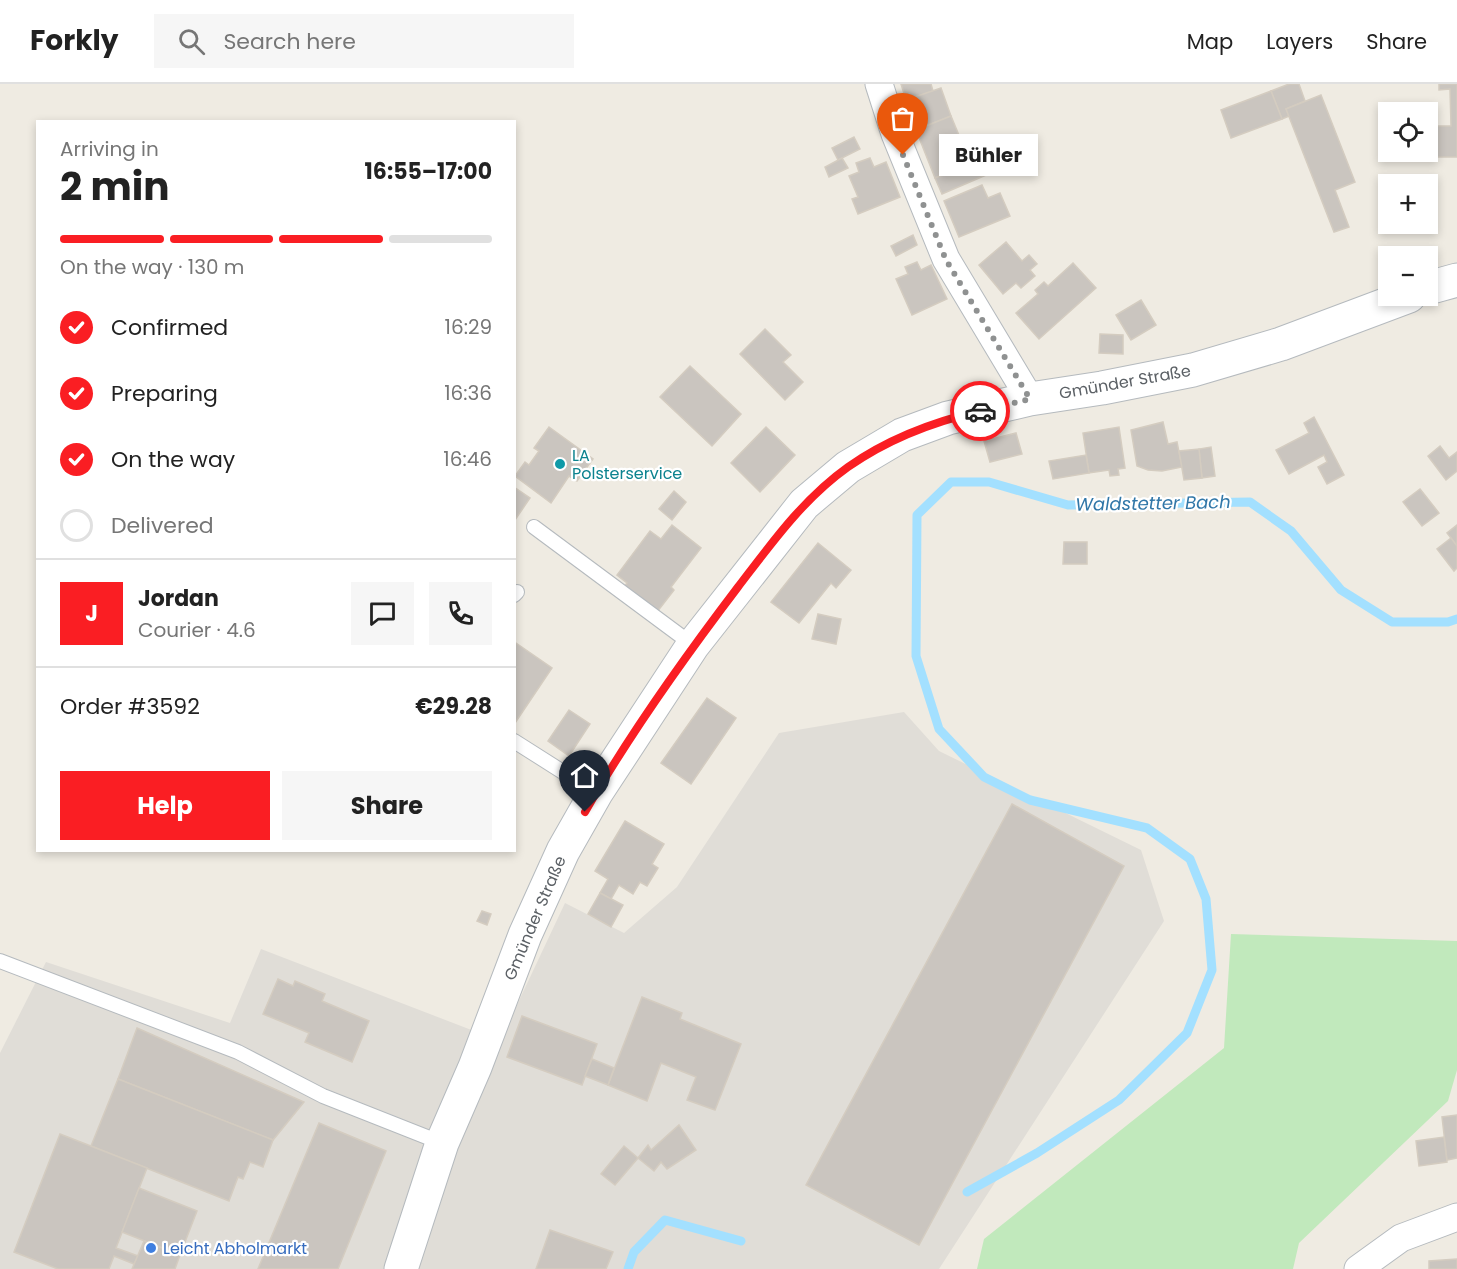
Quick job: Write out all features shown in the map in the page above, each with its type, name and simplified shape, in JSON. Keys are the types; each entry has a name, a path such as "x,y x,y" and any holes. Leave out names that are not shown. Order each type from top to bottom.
{"street":[{"path":"879,84 895,134 946,260 1030,399"},
{"path":"1438,285 1457,280"},
{"name":"Gmünder Straße","path":"401,1269 442,1143 475,1067 525,935 563,851 596,793 693,645 804,504 848,467 902,435 948,418 1030,399 1193,370 1281,344 1382,306"},
{"path":"1358,1269 1401,1238 1457,1217"}],"lane":[{"path":"534,527 693,645"},
{"path":"516,742 596,793"},
{"path":"0,961 238,1052 323,1096 442,1143"}],"shaded area":[{"path":"904,712 939,751 1141,850 1164,921 939,1269 0,1269 0,1053 46,962 230,1023 261,949 500,1041 565,903 624,933 677,887 779,733"}],"green space":[{"path":"1231,934 1457,941 1457,1070 1448,1101 1299,1243 1293,1269 977,1269 984,1239 1224,1048"}],"building":[{"path":"901,84 931,84 933,91 906,100"},
{"path":"1289,84 1299,84 1305,101 1286,109 1289,116 1282,119 1271,91"},
{"path":"1439,84 1457,84 1457,157 1438,157 1438,126 1451,126 1450,89 1439,90"},
{"path":"941,88 951,116 916,130 906,100"},
{"path":"1271,91 1282,119 1231,138 1221,110"},
{"path":"1321,95 1355,182 1335,190 1349,227 1334,232 1286,109"},
{"path":"951,116 971,164 935,178 916,130"},
{"path":"854,137 860,149 838,160 832,148"},
{"path":"842,158 848,168 829,177 825,167"},
{"path":"870,158 874,167 886,162 900,197 858,214 852,199 858,197 849,176 859,172 856,163"},
{"path":"980,160 986,175 942,194 935,178"},
{"path":"982,185 988,198 1000,193 1010,216 959,237 944,201"},
{"path":"913,235 917,245 896,256 891,246"},
{"path":"1006,242 1022,261 1029,255 1037,264 1030,270 1035,276 1021,288 1016,283 1003,294 979,265"},
{"path":"917,262 921,270 931,265 947,299 912,315 896,279 908,274 905,267"},
{"path":"1073,263 1096,288 1039,339 1016,313 1038,294 1035,290 1044,282 1048,286"},
{"path":"1141,300 1156,325 1131,340 1116,315"},
{"path":"765,329 791,355 783,362 803,382 785,400 740,354"},
{"path":"1100,334 1123,335 1123,354 1099,353"},
{"path":"690,366 741,414 712,446 660,397"},
{"path":"1314,417 1344,475 1327,484 1318,467 1327,462 1324,455 1289,474 1276,450 1309,433 1304,423"},
{"path":"1163,422 1168,444 1177,442 1182,467 1162,471 1137,466 1131,430"},
{"name":"LA Polsterservice","path":"549,427 593,459 577,481 569,476 551,503 516,477 525,462 529,465 539,451 534,448"},
{"path":"766,427 795,455 760,492 731,463"},
{"path":"1119,427 1125,468 1118,469 1119,475 1110,476 1109,470 1089,473 1083,433"},
{"path":"1016,433 1022,454 990,462 984,441"},
{"path":"1440,446 1449,458 1457,452 1457,471 1446,480 1428,456"},
{"path":"1211,447 1215,476 1202,478 1199,449"},
{"path":"1199,449 1202,478 1184,480 1179,451"},
{"path":"1086,455 1089,473 1053,479 1049,461"},
{"path":"516,488 530,498 516,519"},
{"path":"1420,489 1439,513 1422,526 1403,502"},
{"path":"674,491 686,502 672,520 659,509"},
{"path":"672,525 701,548 671,587 674,590 657,612 624,587 627,583 617,575 650,531 661,539"},
{"path":"1457,525 1457,546 1447,533"},
{"path":"1451,538 1457,546 1457,568 1454,571 1437,549"},
{"path":"1064,542 1087,542 1087,564 1063,564"},
{"path":"818,543 851,570 836,588 831,583 799,623 771,602"},
{"path":"818,614 841,619 836,644 812,639"},
{"path":"516,643 552,668 516,722"},
{"path":"707,698 736,718 691,784 661,763"},
{"path":"569,710 590,724 569,756 548,741"},
{"path":"1012,804 1124,866 919,1245 806,1185"},
{"path":"625,821 664,844 652,864 658,868 647,886 640,882 633,894 619,885 611,899 600,893 608,879 595,871"},
{"path":"600,893 623,905 611,927 588,914"},
{"path":"482,911 491,914 487,925 477,921"},
{"path":"278,979 293,986 295,981 325,994 322,1001 369,1021 352,1062 305,1042 309,1033 263,1014"},
{"path":"642,997 682,1013 680,1019 741,1044 715,1110 687,1100 696,1077 661,1063 647,1101 608,1085"},
{"path":"522,1016 597,1044 582,1085 507,1057"},
{"path":"137,1028 304,1102 273,1140 118,1079"},
{"path":"592,1059 614,1068 608,1085 585,1076"},
{"path":"118,1079 273,1140 263,1167 250,1162 243,1179 238,1177 229,1201 91,1146"},
{"path":"1457,1115 1457,1158 1447,1160 1442,1117"},
{"path":"319,1123 386,1151 338,1269 258,1269"},
{"path":"679,1125 696,1150 667,1169 661,1162 654,1171 638,1158 648,1145 651,1150"},
{"path":"60,1134 147,1168 116,1248 138,1256 134,1264 114,1256 109,1269 58,1269 14,1252"},
{"path":"1444,1137 1447,1162 1419,1166 1416,1141"},
{"path":"624,1146 638,1158 615,1185 601,1174"},
{"path":"139,1188 197,1211 180,1255 122,1232"},
{"path":"550,1230 613,1252 606,1269 536,1269"},
{"name":"Leicht Abholmarkt","path":"144,1241 180,1255 175,1269 132,1269"},
{"path":"1457,1259 1457,1269 1429,1269 1429,1261"}],"waterway":[{"name":"Waldstetter Bach","path":"967,1192 1037,1153 1119,1100 1187,1033 1212,970 1206,899 1190,859 1147,828 1030,800 984,777 939,729 916,656 917,515 951,482 989,482 1068,505 1250,502 1291,531 1341,590 1392,622 1448,622 1457,619"},
{"name":"Waldstetter Bach","path":"628,1269 634,1252 665,1220 741,1241"}],"way so far":[{"path":"903,155 946,260 1030,399 980,411"}],"place":[{"name":"Bühler","path":"903,155"},
{"name":"LA Polsterservice","path":"560,464"},
{"name":"Leicht Abholmarkt","path":"151,1248"}],"route":[{"path":"585,812 693,645 804,504 848,467 902,435 948,418 980,411"}]}
